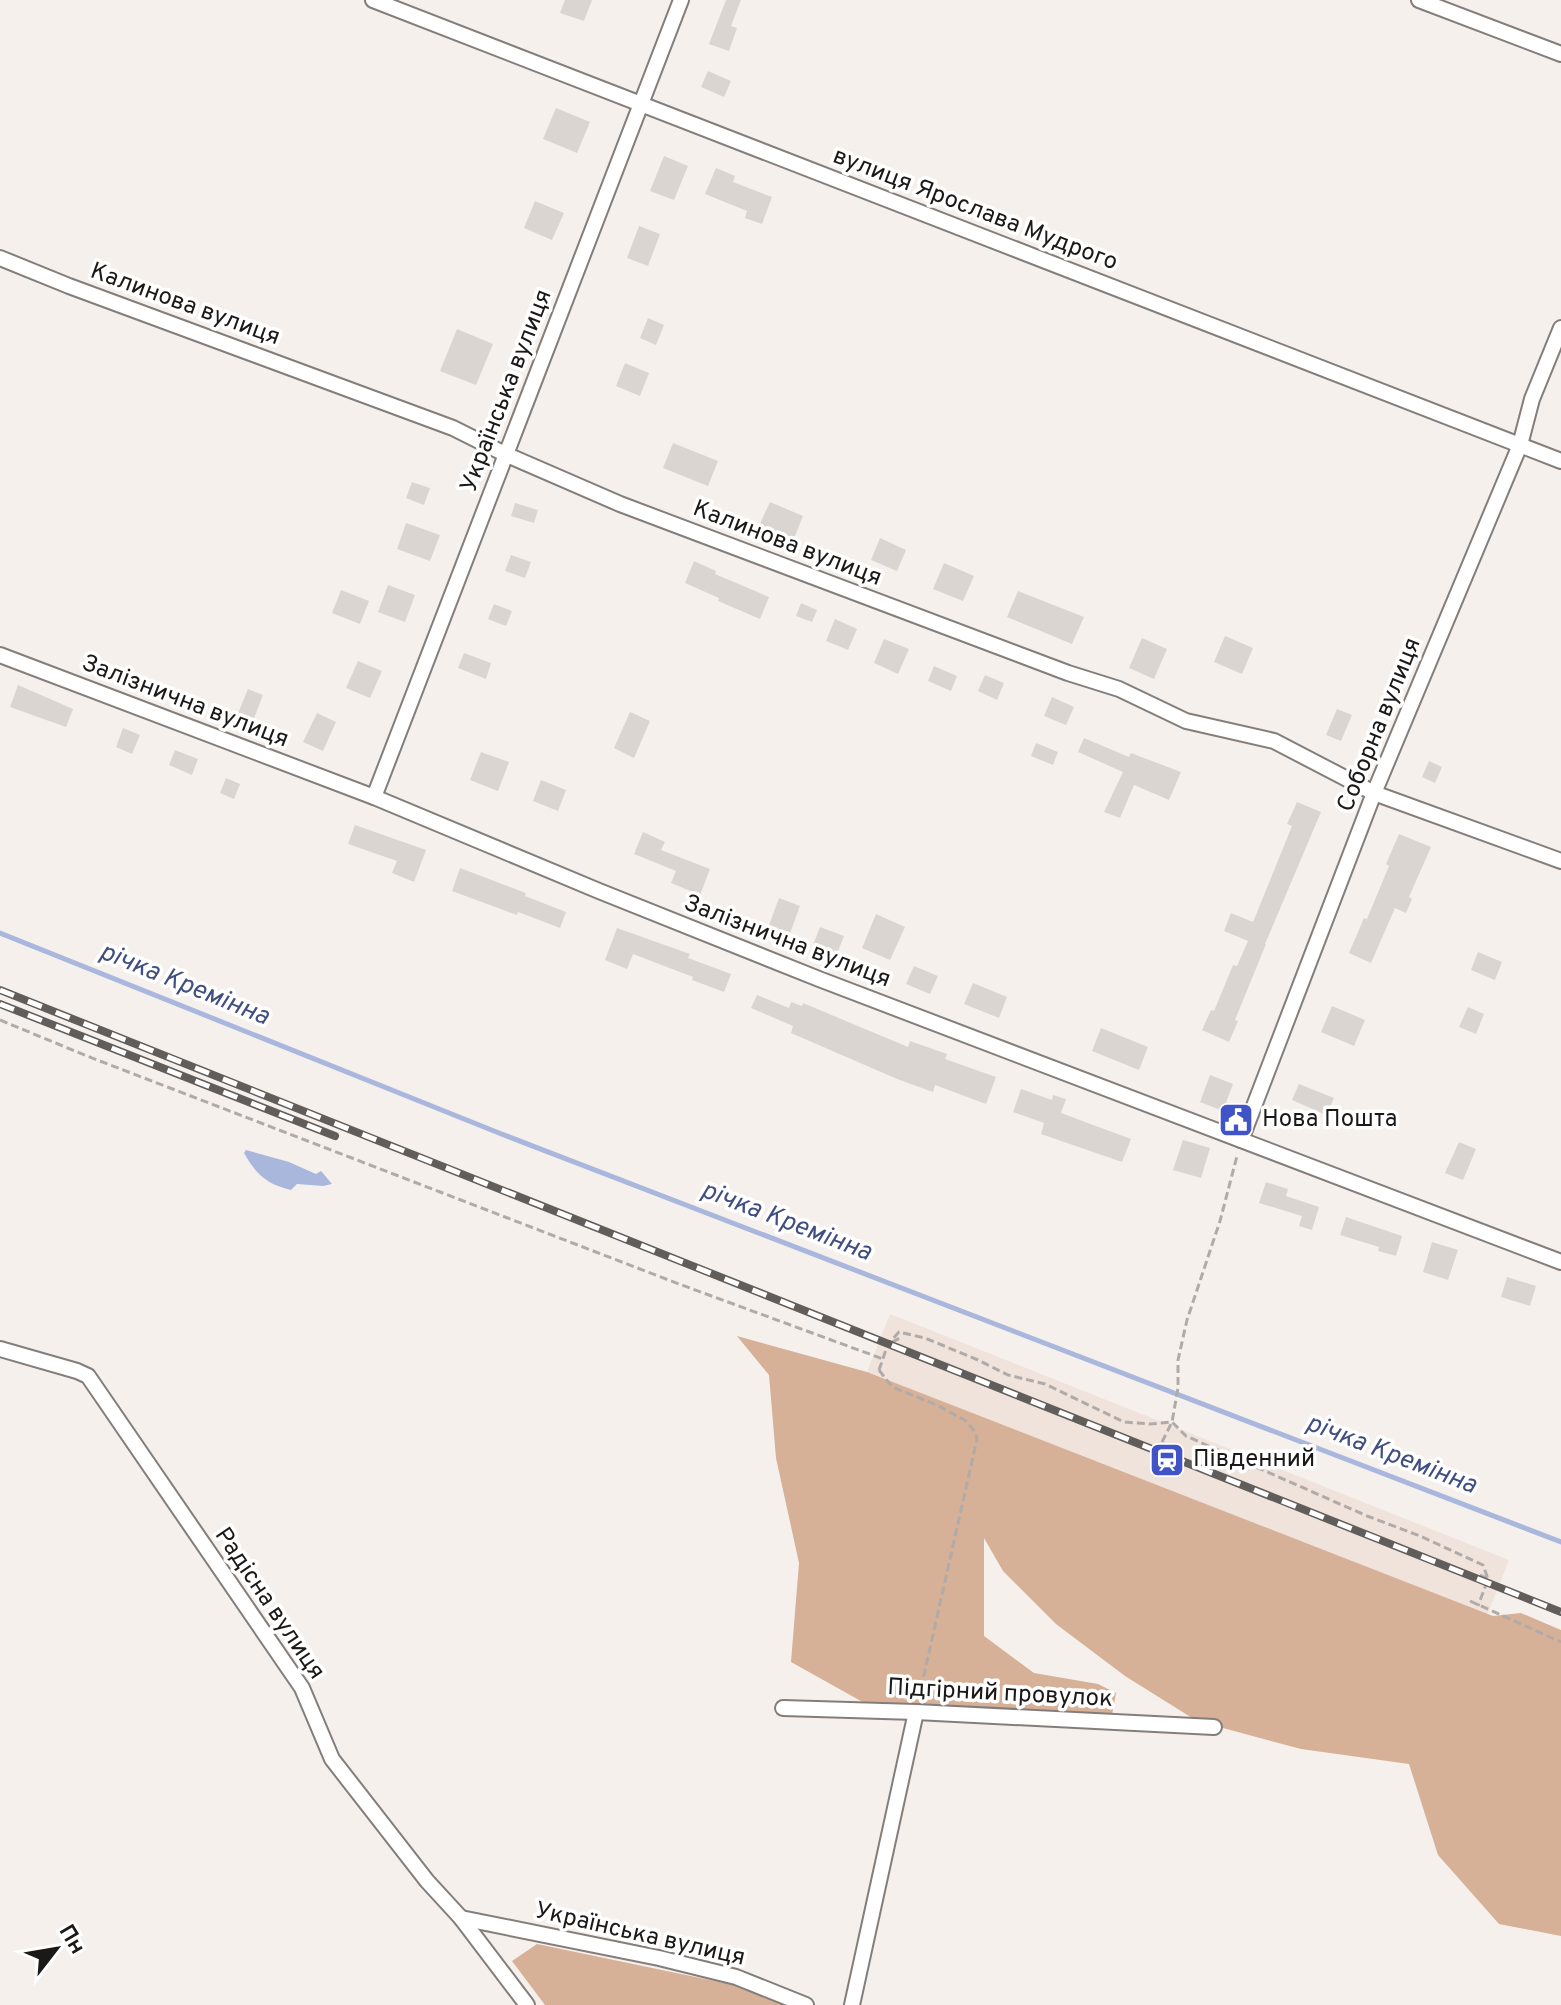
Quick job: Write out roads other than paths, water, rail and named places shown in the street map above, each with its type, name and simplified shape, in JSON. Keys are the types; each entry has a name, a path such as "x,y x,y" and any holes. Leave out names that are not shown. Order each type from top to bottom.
{"street":[{"name":"вулиця Ярослава Мудрого","path":"373,0 1561,461"},
{"name":"Українська вулиця","path":"374,797 681,0"},
{"path":"1419,0 1561,54"},
{"name":"Калинова вулиця","path":"0,258 453,428 620,504 1068,673 1119,689 1186,721 1274,741 1374,793 1561,861"},
{"name":"Соборна вулиця","path":"1241,1140 1374,793 1520,445 1532,399 1561,328"},
{"name":"Залізнична вулиця","path":"0,655 374,797 789,967 1561,1262"},
{"name":"Радісна вулиця","path":"0,1349 88,1376 302,1688 332,1759 527,2005"},
{"name":"Підгірний провулок","path":"783,1708 1214,1727"},
{"path":"852,2005 916,1712"},
{"name":"Українська вулиця","path":"461,1918 736,1977 806,2005"}],"water":[{"path":"246,1150 289,1162 316,1174 321,1171 332,1184 297,1184 291,1190 275,1185 253,1167 244,1153"}],"waterway":[{"name":"річка Кремінна","path":"0,933 499,1133 1561,1542"}],"railway":[{"path":"0,990 1561,1612"},
{"path":"0,1004 335,1136"}],"place":[{"name":"Нова Пошта","path":"1236,1120"},
{"name":"Південний","path":"1167,1460"}]}
